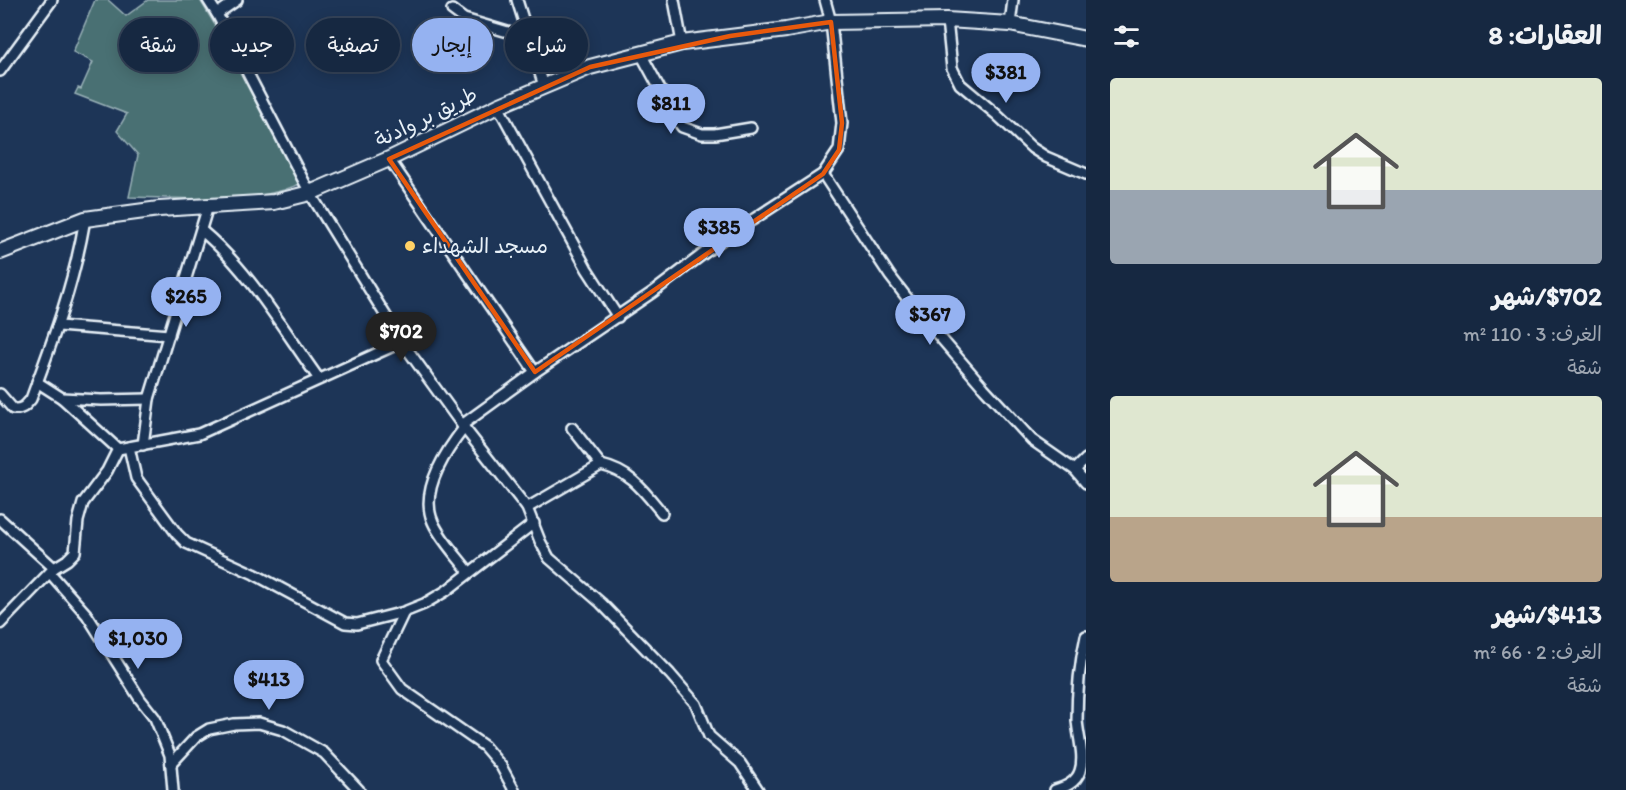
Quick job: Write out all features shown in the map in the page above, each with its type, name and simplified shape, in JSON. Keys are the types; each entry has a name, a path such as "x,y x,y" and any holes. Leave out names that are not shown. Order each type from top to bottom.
{"street":[{"path":"0,71 52,0"},
{"path":"208,0 218,14 310,193 402,342 463,427 527,508 549,558 601,603 670,674 696,704 710,736 740,763 758,790"},
{"path":"218,14 237,0"},
{"path":"517,0 522,18"},
{"path":"674,0 682,43"},
{"path":"469,572 438,532 430,512 434,475 445,452 463,427 535,372 618,316 723,239 823,174 839,150 842,123 831,22 825,0"},
{"path":"1010,24 1013,0"},
{"path":"452,10 464,19 505,31"},
{"path":"947,20 952,68 960,84 1032,148 1046,157 1086,174"},
{"name":"طريق بر وادنة","path":"0,252 85,219 148,210 274,202 310,193 389,159 498,106 590,67 682,43 831,22 947,20 1010,24 1086,39"},
{"path":"641,54 682,127 702,134 751,128"},
{"path":"539,72 544,86"},
{"path":"498,106 587,269 618,316"},
{"path":"389,159 535,372"},
{"path":"823,174 890,276 922,316 1032,440 1075,470 1086,483"},
{"path":"143,445 149,399 208,206"},
{"path":"0,394 13,409 19,410 31,399 78,263 85,219"},
{"path":"202,231 222,248 239,269 319,379"},
{"path":"58,326 169,335"},
{"path":"118,449 199,434 402,342"},
{"path":"37,382 62,398 118,449"},
{"path":"62,398 149,399"},
{"path":"572,428 601,465 616,468 631,477 662,513"},
{"path":"129,447 138,481 186,543 254,574 345,623 357,624 404,612 424,604 446,591 534,523"},
{"path":"0,624 52,570 75,552 78,521 83,503 106,471 118,449"},
{"path":"1075,470 1086,459"},
{"path":"527,508 601,465"},
{"path":"0,519 52,570 87,615 140,699 155,718 171,755 173,790"},
{"path":"404,612 381,660 402,689 484,746 501,766 514,789"},
{"path":"1055,790 1072,783 1081,770 1078,709 1086,636"},
{"path":"171,764 196,737 209,729 234,724 259,723 283,730 324,753 359,790"}],"highlighted area":[{"path":"831,22 842,123 839,150 823,174 535,372 389,159 590,67 730,36"}],"green space":[{"path":"95,0 108,0 126,16 148,0 200,0 211,18 210,72 242,72 300,184 242,200 129,197 138,155 117,131 127,114 75,94 78,88 81,89 93,62 73,52"}],"place":[{"name":"مسجد الشهداء","path":"410,246"}]}
